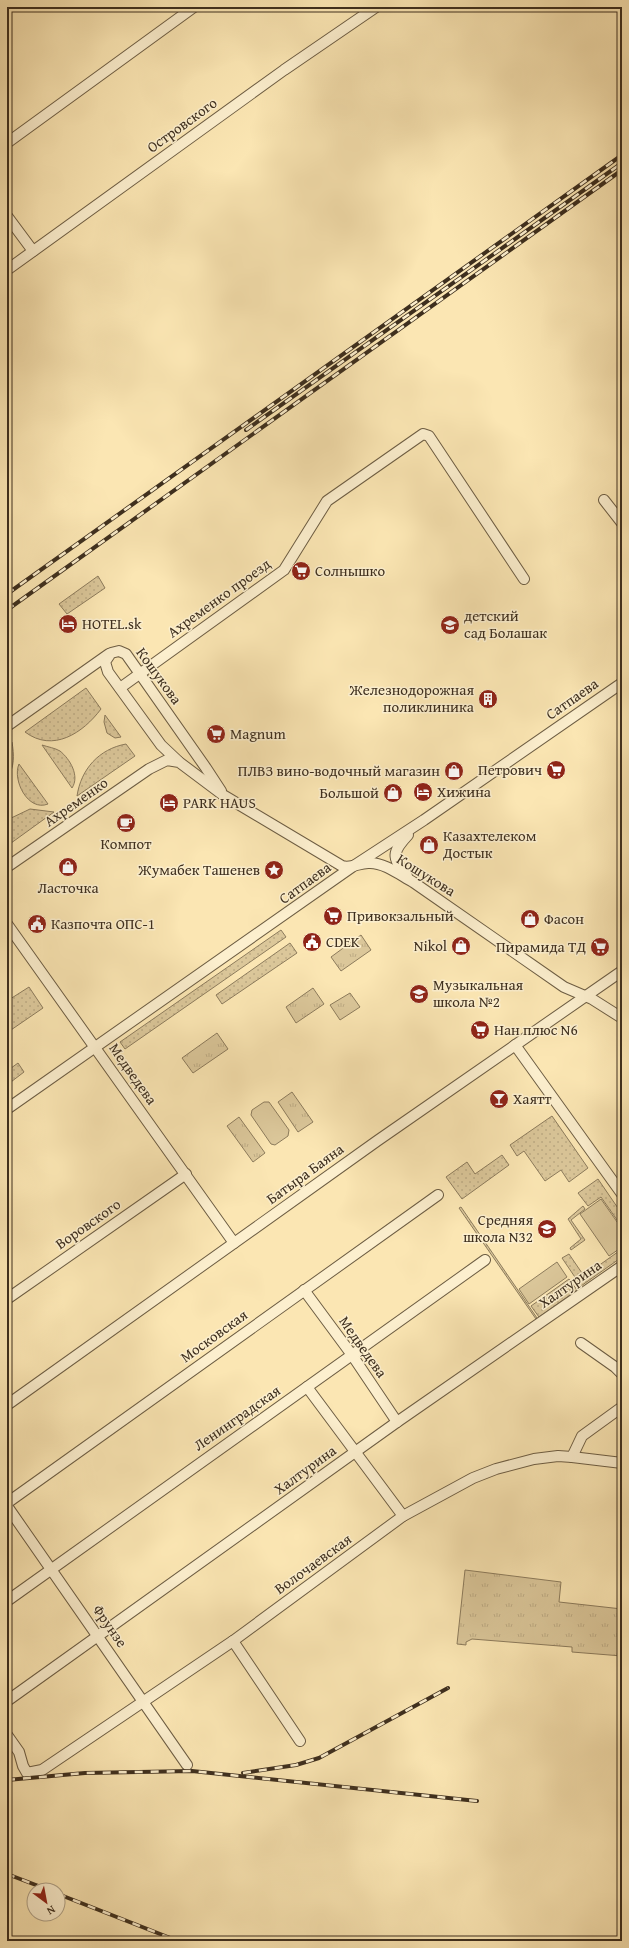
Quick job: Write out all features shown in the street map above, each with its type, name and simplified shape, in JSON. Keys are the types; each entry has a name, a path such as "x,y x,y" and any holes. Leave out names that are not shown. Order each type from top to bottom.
{"street":[{"path":"7,143 194,7"},
{"name":"Островского","path":"7,270 284,70 376,7"},
{"path":"7,216 33,251"},
{"name":"Ахременко проезд","path":"120,688 284,570 327,501 423,434 429,436 524,579"},
{"path":"604,500 622,523"},
{"name":"Кошукова","path":"223,795 206,768 124,653 119,651 111,653 106,658 106,667 156,739 166,751 179,762 223,795 342,866 352,867 369,863 390,870 413,882 564,987 585,996 622,1018"},
{"path":"7,726 111,653"},
{"name":"Сатпаева","path":"7,1109 352,867 419,823 622,683"},
{"path":"149,769 157,756 156,739"},
{"name":"Ахременко","path":"7,867 149,769 162,762 171,760 179,762"},
{"path":"413,882 398,865 395,855 400,843 419,823"},
{"path":"387,844 380,856 382,863 390,870"},
{"name":"Медведева","path":"7,924 234,1243"},
{"name":"Батыра Баяна","path":"7,1405 622,970"},
{"path":"564,987 574,998 572,1004 566,1009"},
{"path":"515,1045 622,1194"},
{"name":"Воровского","path":"7,1299 186,1174"},
{"name":"Московская","path":"7,1504 438,1195"},
{"name":"Ленинградская","path":"7,1601 485,1260"},
{"name":"Халтурина","path":"7,1701 397,1422 622,1266"},
{"name":"Медведева","path":"304,1290 352,1355 397,1422"},
{"path":"581,1343 615,1367 622,1374"},
{"path":"307,1387 403,1516"},
{"path":"622,1407 582,1436 572,1457 622,1463"},
{"name":"Волочаевская","path":"7,1734 19,1752 23,1766 27,1773 42,1770 143,1700 233,1641 403,1516 473,1478 496,1469 534,1459 558,1456 572,1457"},
{"name":"Фрунзе","path":"7,1504 188,1765"},
{"path":"233,1641 300,1741"}],"green space":[{"path":"98,576 105,588 67,614 59,604"},
{"path":"86,688 101,709 85,726 67,737 57,740 46,741 25,732"},
{"path":"105,715 121,737 115,738 107,733 104,722"},
{"path":"12,742 13,761 10,774 7,778 7,745"},
{"path":"126,744 135,756 77,796 83,777 93,762 108,750"},
{"path":"42,745 60,751 67,758 73,768 75,778 72,788"},
{"path":"19,764 48,804 41,805 34,803 23,793 17,771"},
{"path":"30,809 54,812 7,846 7,820"},
{"path":"281,930 286,937 125,1049 120,1042"},
{"path":"361,935 371,950 341,971 331,957"},
{"path":"290,943 297,953 222,1004 216,995"},
{"path":"29,987 43,1008 8,1032 7,1001"},
{"path":"313,988 324,1004 296,1023 286,1007"},
{"path":"350,993 360,1007 340,1020 330,1005"},
{"path":"217,1033 228,1049 193,1073 182,1058"},
{"path":"18,1063 24,1072 7,1085 7,1071"},
{"path":"292,1092 313,1122 298,1132 278,1102"},
{"path":"264,1102 269,1102 289,1130 288,1136 275,1145 271,1144 251,1115 252,1110"},
{"path":"552,1116 588,1168 569,1182 561,1170 545,1181 524,1151 517,1156 510,1145"},
{"path":"239,1117 265,1153 253,1162 227,1126"},
{"path":"502,1155 509,1165 462,1199 446,1177 467,1162 475,1174"},
{"path":"598,1179 622,1214 622,1227 601,1197 588,1206 578,1193"},
{"path":"601,1199 622,1229 622,1247 609,1256 580,1214"},
{"path":"583,1206 585,1209 571,1220 585,1240 571,1250 570,1248 581,1239 568,1219"},
{"path":"461,1207 537,1318 536,1319 459,1208"},
{"path":"622,1249 622,1257 581,1286 562,1258 569,1254 584,1276"},
{"path":"557,1262 567,1277 529,1304 519,1289"},
{"path":"569,1279 577,1290 539,1317 531,1306"},
{"path":"465,1570 561,1582 559,1602 622,1609 622,1656 572,1652 572,1647 472,1639 466,1642 466,1645 457,1644"}],"railway":[{"path":"7,594 622,155"},
{"path":"246,430 622,163"},
{"path":"7,610 622,170"},
{"path":"243,1773 296,1765 319,1758 448,1688"},
{"path":"7,1780 85,1773 192,1771 477,1801"},
{"path":"7,1874 28,1882"},
{"path":"66,1897 178,1941"}],"place":[{"name":"Солнышко","path":"301,571"},
{"name":"HOTEL.sk","path":"68,624"},
{"name":"детский сад Болашак","path":"450,625"},
{"name":"Железнодорожная поликлиника","path":"488,699"},
{"name":"Magnum","path":"216,734"},
{"name":"Петрович","path":"556,770"},
{"name":"ПЛВЗ вино-водочный магазин","path":"454,771"},
{"name":"Хижина","path":"423,792"},
{"name":"Большой","path":"393,793"},
{"name":"PARK HAUS","path":"169,803"},
{"name":"Компот","path":"126,823"},
{"name":"Казахтелеком Достык","path":"429,845"},
{"name":"Ласточка","path":"68,867"},
{"name":"Жумабек Ташенев","path":"274,870"},
{"name":"Привокзальный","path":"333,916"},
{"name":"Фасон","path":"530,919"},
{"name":"Казпочта ОПС-1","path":"37,924"},
{"name":"CDEK","path":"312,942"},
{"name":"Nikol","path":"461,946"},
{"name":"Пирамида ТД","path":"600,947"},
{"name":"Музыкальная школа №2","path":"419,994"},
{"name":"Нан плюс N6","path":"480,1030"},
{"name":"Хаятт","path":"499,1099"},
{"name":"Средняя школа N32","path":"547,1229"}]}
